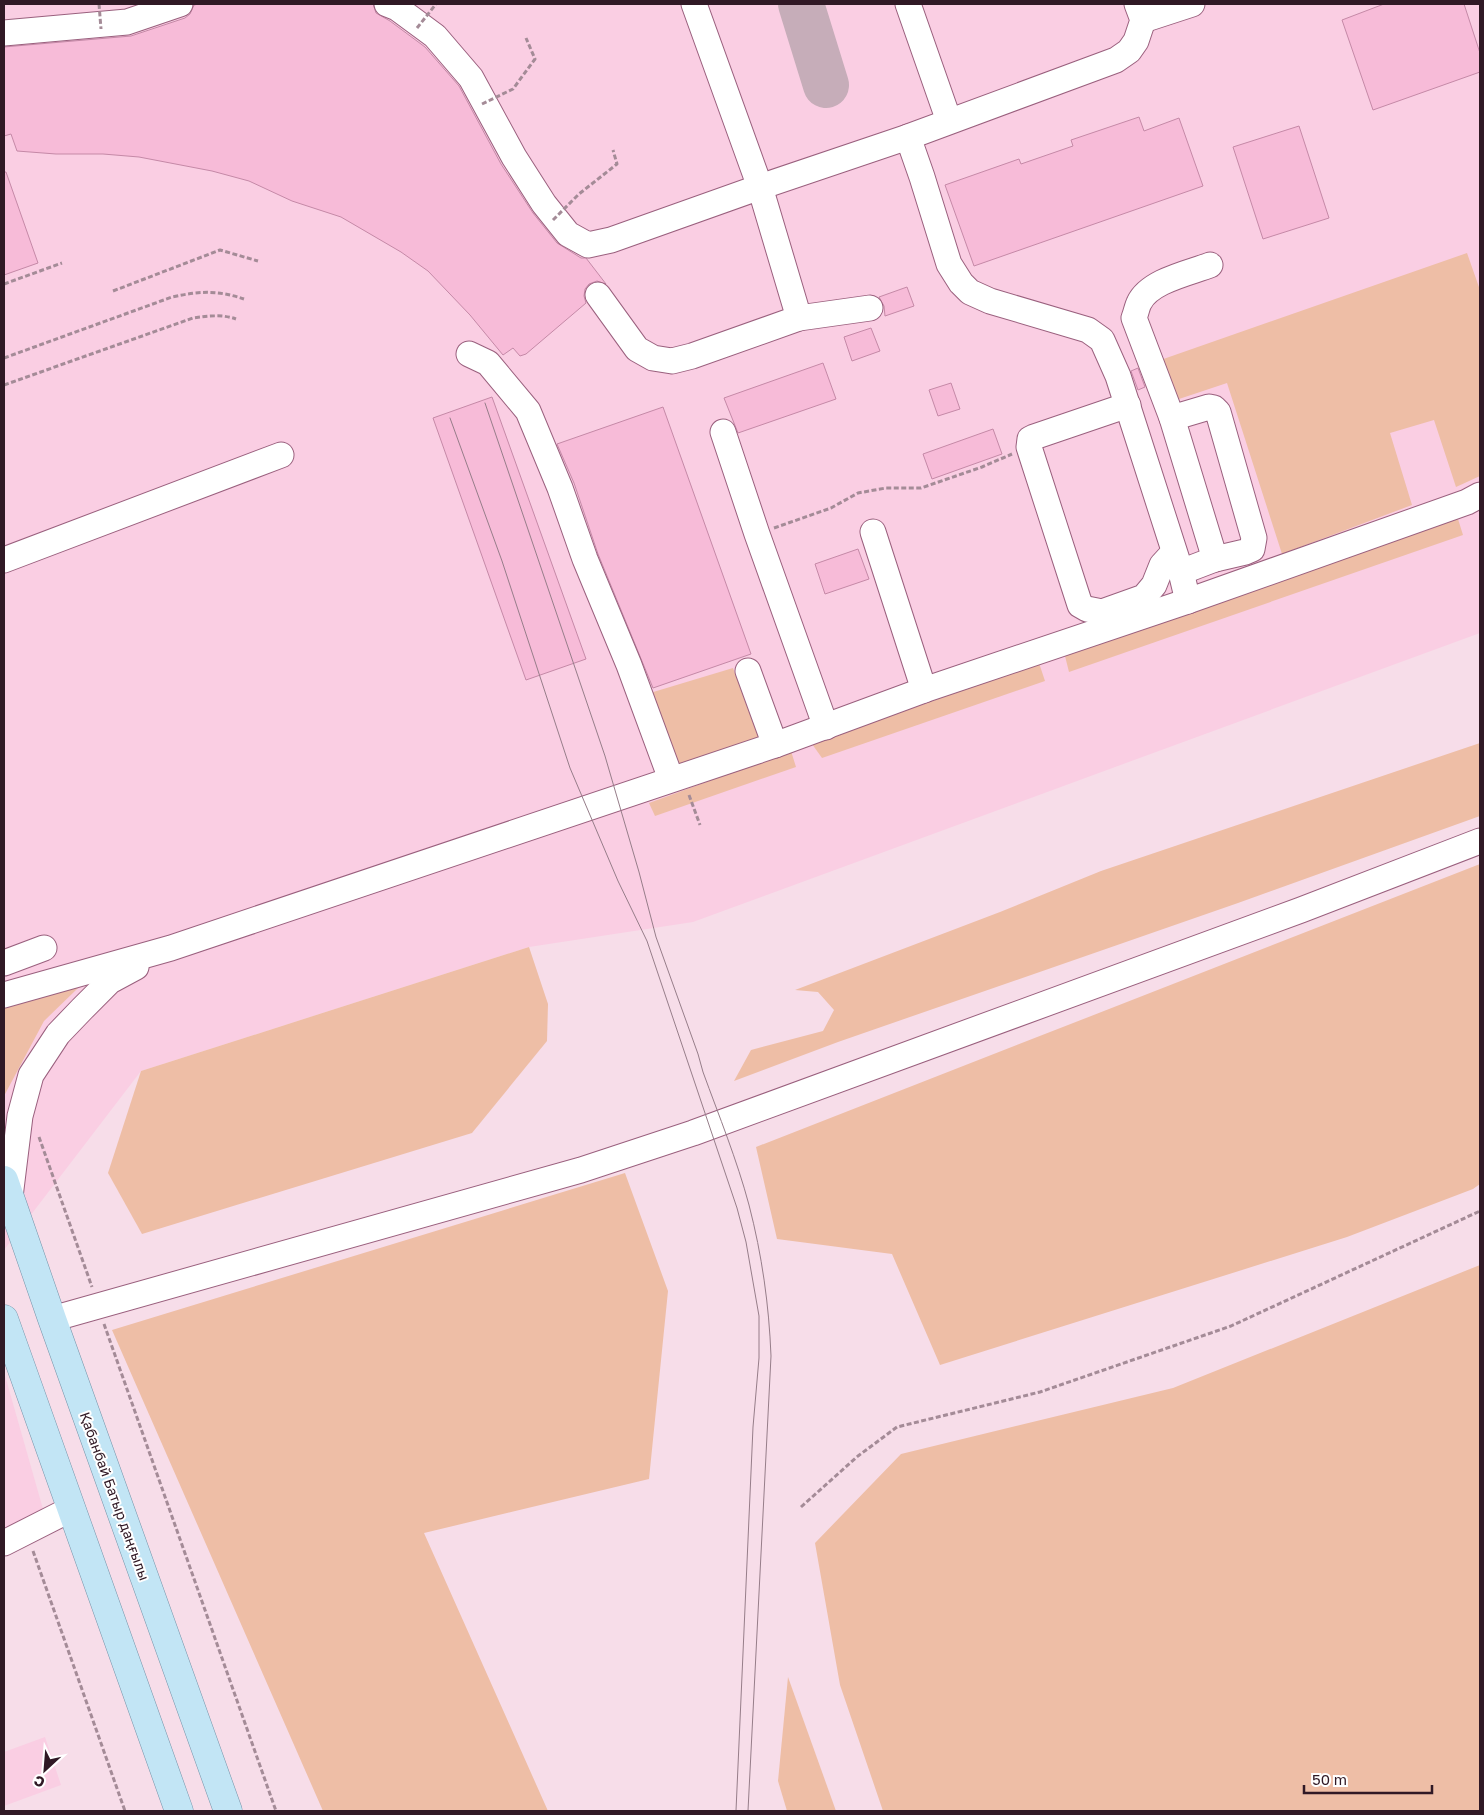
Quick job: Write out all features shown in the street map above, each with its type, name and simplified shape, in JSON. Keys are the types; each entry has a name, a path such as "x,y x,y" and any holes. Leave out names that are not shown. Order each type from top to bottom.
{"main road":[{"name":"Қабанбай Батыр даңғылы","path":"7,1188 228,1811"},
{"path":"4,1319 179,1811"}],"street":[{"path":"4,33 127,22 180,4"},
{"path":"387,4 397,8 435,36 471,78 514,157 544,204 568,234 588,245 611,240 908,137 1116,60 1129,51 1136,40 1140,12 1192,4"},
{"path":"694,4 760,187 799,318"},
{"path":"908,4 949,121"},
{"path":"908,137 949,264 961,283 970,292 990,301 1088,330 1102,340 1128,405 1188,601"},
{"path":"1210,265 1155,285 1138,303 1134,318 1172,418 1215,559"},
{"path":"598,295 636,349 652,358 672,361 692,356 799,318 870,308"},
{"path":"469,354 488,363 528,411 560,488 585,559 676,778"},
{"path":"1128,405 1030,439 1029,447 1080,605 1087,610 1102,612 1144,596 1154,585 1162,565 1215,559 1252,549 1254,538 1218,412 1214,408 1209,408 1172,418"},
{"path":"722,432 826,727"},
{"path":"4,560 281,455"},
{"path":"4,995 171,948 775,745 924,690 1188,601 1467,502 1480,495"},
{"path":"873,532 924,690"},
{"path":"748,671 775,745"},
{"path":"52,1319 581,1170 693,1133 1301,910 1480,841"},
{"path":"4,963 44,948"},
{"path":"7,1188 20,1116 32,1075 58,1034 110,981 171,948"},
{"path":"12,1533 70,1509"}],"path":[{"path":"99,4 101,29"},
{"path":"417,28 436,4"},
{"path":"482,104 513,89 535,59 526,38"},
{"path":"553,220 579,194 618,164 613,150"},
{"path":"113,291 220,250 258,261"},
{"path":"4,284 62,263"},
{"path":"4,358 172,297 194,292 211,291 244,299"},
{"path":"4,385 193,318 214,315 228,316 236,319"},
{"path":"757,534 831,508 858,494 886,488 921,488 982,467 1029,447"},
{"path":"676,778 700,825"},
{"path":"38,1136 276,1811"},
{"path":"801,1507 858,1456 897,1427 1040,1392 1231,1326 1480,1211"},
{"path":"12,1533 125,1811"}],"shaded area":[{"path":"4,4 1480,4 1480,633 693,922 529,947 141,1071 4,1250"},
{"path":"1467,253 1480,290 1480,476 1456,487 1434,420 1390,433 1412,505 1282,554 1227,383 1167,403 1152,363"},
{"path":"1458,519 1463,535 1069,672 1065,656"},
{"path":"1039,663 1045,681 822,758 812,744"},
{"path":"733,668 759,739 678,764 650,693"},
{"path":"1480,743 1480,816 1238,903 838,1042 734,1081 751,1050 823,1031 834,1010 818,992 795,990 1000,912 1101,871"},
{"path":"791,751 796,767 655,816 649,803"},
{"path":"1480,864 1480,1184 1473,1189 1347,1237 940,1365 892,1254 777,1239 756,1147"},
{"path":"529,947 548,1004 547,1041 472,1133 142,1234 108,1173 141,1071"},
{"path":"96,974 77,989 44,1021 4,1096 4,1004"},
{"path":"625,1173 668,1291 649,1479 424,1533 548,1811 323,1811 112,1330"},
{"path":"1480,1265 1480,1811 883,1811 840,1685 815,1543 901,1454 1173,1388"},
{"path":"4,1372 45,1516 4,1534"},
{"path":"788,1677 836,1811 787,1811 778,1781"},
{"path":"45,1737 61,1785 4,1806 4,1752"}],"building":[{"path":"373,4 376,13 425,47 459,86 501,164 533,213 557,243 581,258 586,258 606,284 597,281 589,284 585,289 586,303 526,354 520,356 513,348 503,355 470,315 428,271 401,252 341,217 292,201 249,181 212,171 139,157 17,151 11,134 4,136 4,47 131,36 185,18 190,14 194,5"},
{"path":"1384,4 1464,4 1480,53 1480,72 1373,110 1342,20"},
{"path":"1139,117 1144,131 1179,118 1203,186 974,266 945,185 1019,159 1021,164 1073,146 1071,140"},
{"path":"1299,126 1329,218 1263,239 1233,147"},
{"path":"4,172 6,172 38,263 4,275"},
{"path":"907,287 914,306 885,316 884,306 879,297"},
{"path":"871,328 880,351 852,361 844,337"},
{"path":"823,363 836,399 738,433 724,398"},
{"path":"1138,368 1145,387 1138,390 1131,371"},
{"path":"951,383 960,409 938,416 929,390"},
{"path":"492,397 586,659 526,680 433,418"},
{"path":"663,407 751,654 653,688 598,554 574,483 557,444"},
{"path":"993,429 1002,454 932,479 923,454"},
{"path":"858,549 869,579 825,594 815,564"}],"taxiway":[{"path":"801,4 826,85"}],"tram line":[{"path":"485,403 605,756 656,937 728,1138 749,1205 758,1243 767,1299 771,1356 748,1811"},
{"path":"450,418 502,561 570,768 618,881 647,941 737,1208 746,1242 759,1316 759,1358 753,1427 736,1811"}]}
